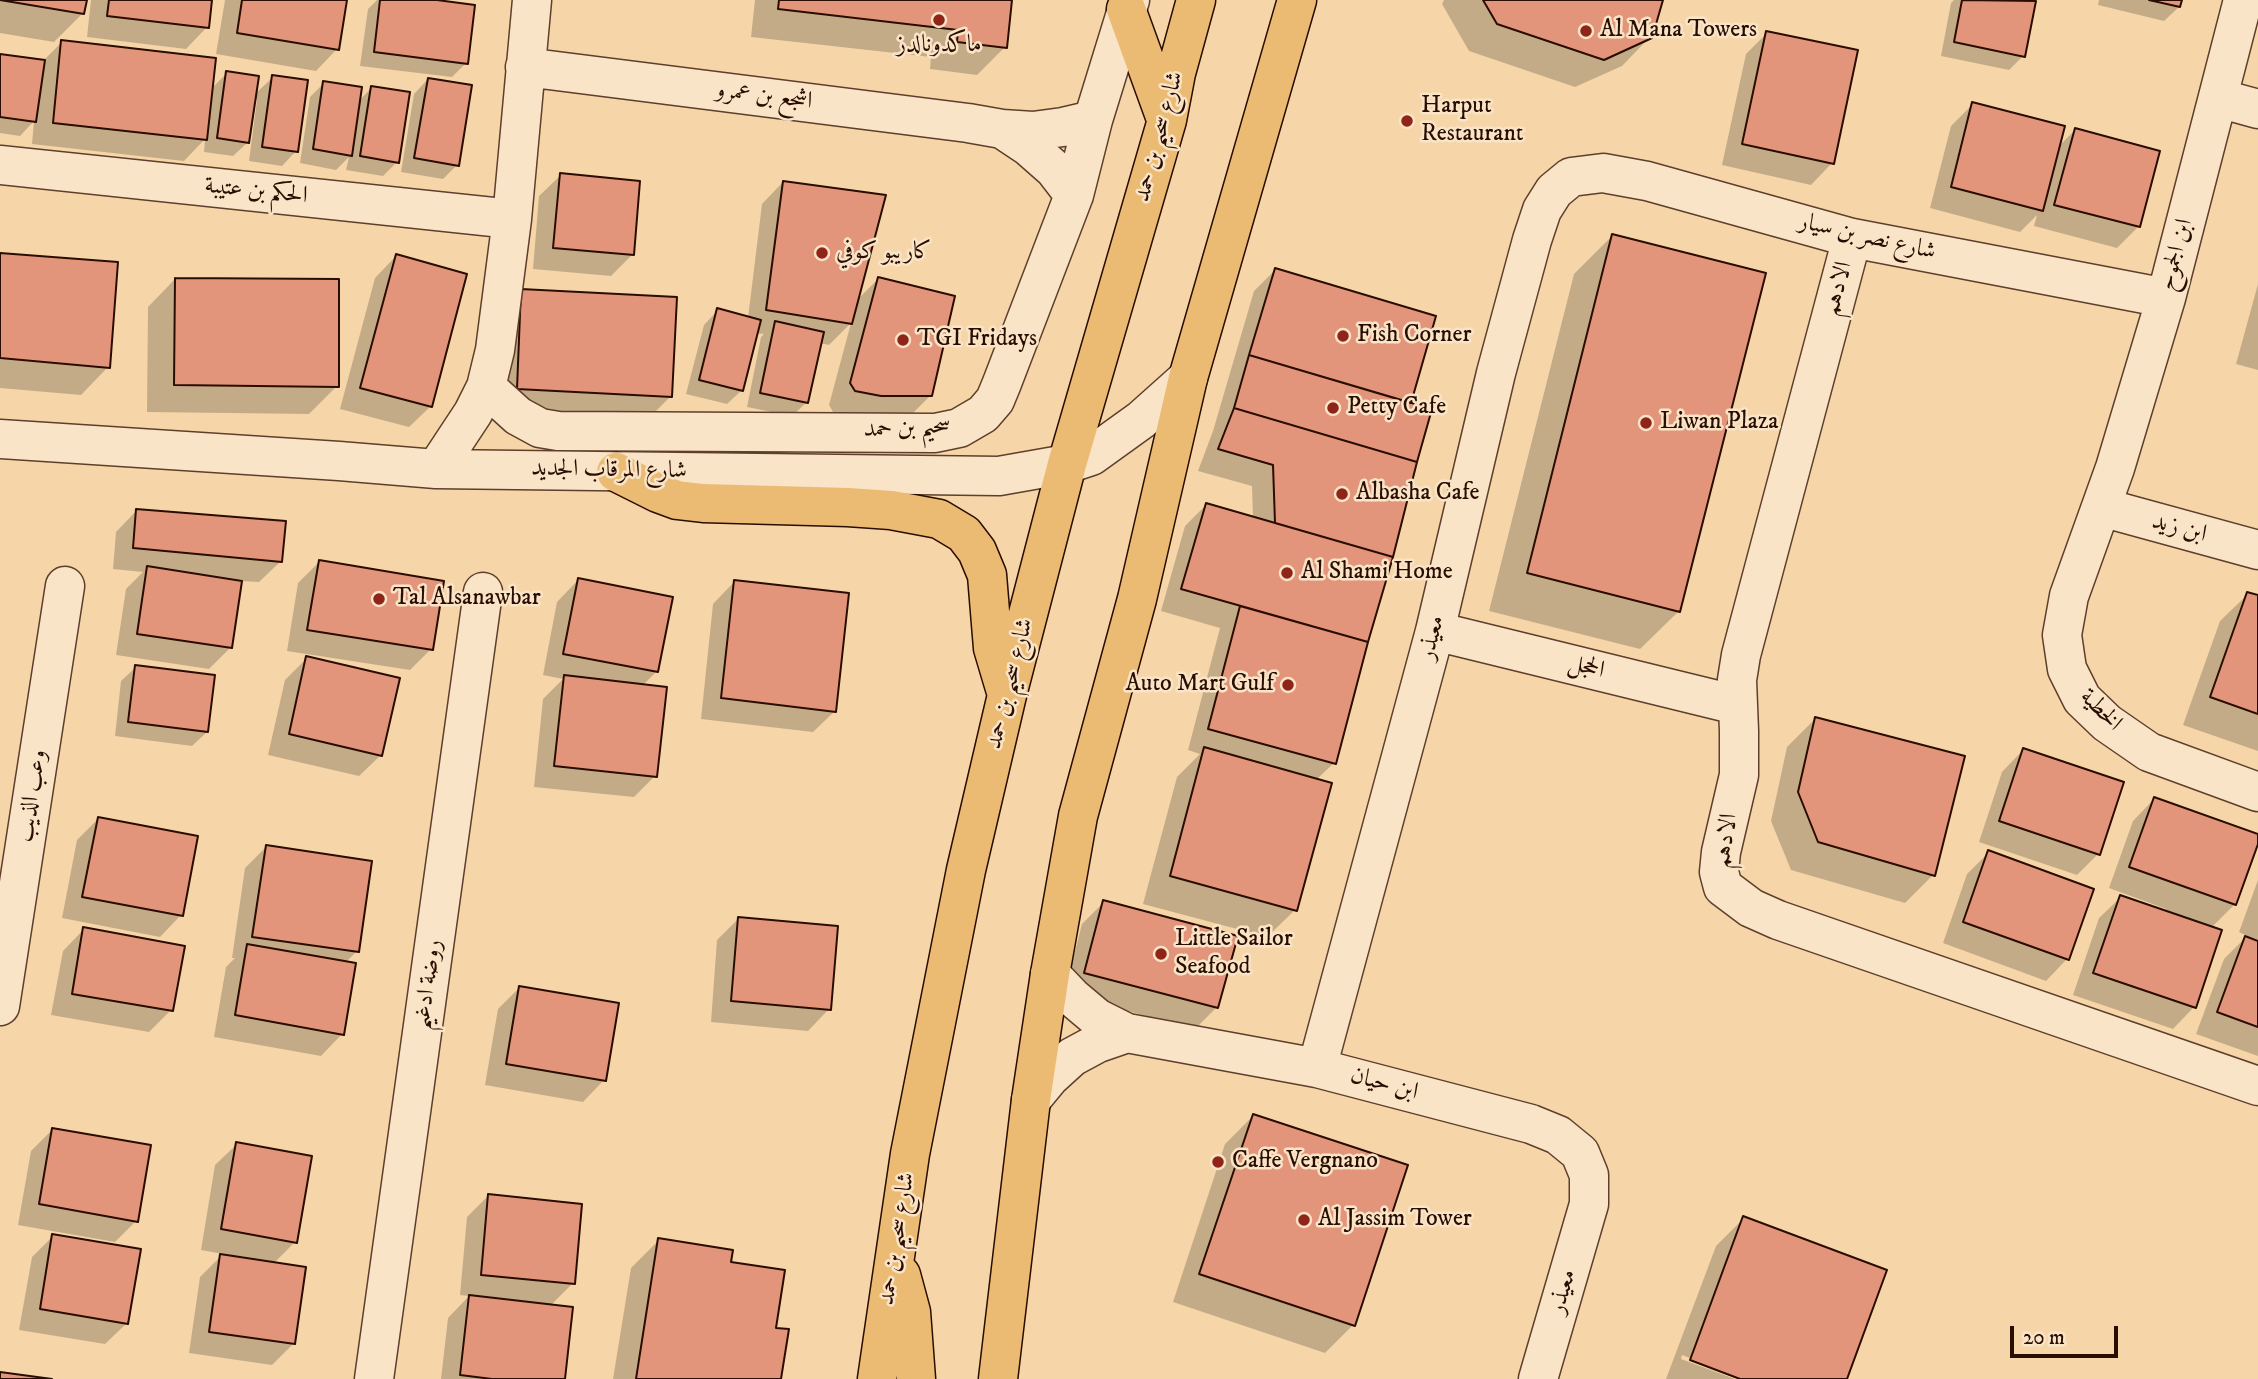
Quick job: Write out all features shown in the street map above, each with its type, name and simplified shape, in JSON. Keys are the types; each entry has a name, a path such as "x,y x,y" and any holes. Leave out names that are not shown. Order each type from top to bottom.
{"highway":[{"name":"شارع سحيم بن حمد","path":"877,1379 910,1154 966,870 1007,695 1067,464 1167,120 1176,73 1196,0"},
{"path":"998,1379 1031,1100 1078,816 1137,599 1188,378 1296,1"},
{"path":"1128,5 1167,120"},
{"path":"616,472 677,500 891,510 939,519 964,534 977,551 987,575 993,649 1007,695"},
{"path":"895,1252 911,1312 916,1379"}],"street":[{"path":"436,469 467,423 486,387 495,350 512,219 532,0"},
{"name":"ابن الجموح","path":"2101,508 2166,298 2243,0"},
{"name":"سحيم بن حمد","path":"486,387 518,416 540,428 558,431 935,433 959,428 983,414 995,400 1074,195 1093,120 1128,5"},
{"name":"اشجع بن عمرو","path":"525,68 968,123 1002,130 1043,130 1093,120"},
{"path":"2218,99 2258,109"},
{"name":"اشجع بن عمرو","path":"1002,130 1029,147 1054,169 1074,195"},
{"name":"الحكم بن عتيبة","path":"0,165 512,219"},
{"name":"شارع نصر بن سيار","path":"1571,177 1602,173 1647,181 1852,238 2166,298"},
{"name":"معيذر","path":"1317,1068 1435,631 1496,373 1532,240 1542,210 1554,191 1571,177"},
{"name":"الادهم","path":"1852,238 1741,655 1737,680 1739,775 1721,852 1719,872 1723,887 1751,908 1791,924 2258,1086"},
{"name":"شارع المرقاب الجديد","path":"0,439 436,469 999,476 1067,464 1091,456 1116,439 1188,378"},
{"name":"ابن زيد","path":"2101,508 2258,550"},
{"name":"الخطية","path":"2101,508 2069,596 2062,635 2067,669 2082,699 2107,723 2149,752 2258,792"},
{"name":"وعب الذيب","path":"0,1006 65,586"},
{"name":"روضة ادغيم","path":"374,1379 484,592"},
{"name":"الحجل","path":"1435,631 1737,705"},
{"name":"ابن حيان","path":"1050,974 1097,1018 1126,1033 1317,1068 1531,1124 1559,1135 1580,1153 1589,1175 1589,1204"},
{"path":"1031,1100 1050,1077 1072,1057 1098,1043 1126,1033"},
{"name":"معيذر","path":"1538,1379 1589,1204"}],"building":[{"path":"0,0 87,0 84,14"},
{"path":"109,0 212,0 209,28 107,16"},
{"path":"242,0 347,0 339,50 237,33"},
{"path":"380,0 437,0 475,5 468,64 374,52"},
{"name":"ماكدونالدز","path":"779,0 1012,0 1007,48 957,42 958,30 778,9"},
{"name":"Al Mana Towers","path":"1483,0 1663,0 1652,38 1604,60 1497,24"},
{"path":"1962,0 2036,1 2025,57 1954,42"},
{"path":"2149,0 2182,0 2180,7"},
{"path":"1766,31 1858,50 1834,164 1742,144"},
{"path":"61,40 216,58 207,140 53,123"},
{"path":"0,54 45,60 36,122 0,117"},
{"path":"226,71 259,76 249,143 217,138"},
{"path":"272,75 308,80 298,152 262,147"},
{"path":"428,78 472,85 459,166 414,158"},
{"path":"323,81 362,87 352,156 313,149"},
{"path":"371,86 410,92 399,163 360,156"},
{"path":"1972,102 2065,126 2043,211 1951,187"},
{"path":"2075,128 2160,151 2140,227 2054,205"},
{"path":"560,173 640,181 634,255 553,248"},
{"name":"كاريبو كوفي","path":"783,181 886,195 852,324 766,310"},
{"name":"Liwan Plaza","path":"1612,234 1766,273 1680,612 1527,573"},
{"path":"0,253 118,262 110,368 0,358"},
{"path":"396,254 467,274 432,407 360,388"},
{"name":"Fish Corner","path":"1275,268 1436,316 1411,403 1249,355"},
{"name":"TGI Fridays","path":"878,277 955,296 932,396 881,396 855,391 850,383"},
{"path":"175,278 339,279 339,387 174,385"},
{"path":"521,289 677,297 672,397 517,389"},
{"path":"717,308 761,320 743,391 699,380"},
{"path":"775,321 824,332 808,403 760,393"},
{"name":"Petty Cafe","path":"1249,355 1432,409 1417,462 1234,408"},
{"name":"Albasha Cafe","path":"1234,408 1417,462 1393,557 1275,523 1273,465 1218,449"},
{"name":"Al Shami Home","path":"1206,503 1393,557 1368,642 1181,589"},
{"path":"136,509 286,521 282,562 133,548"},
{"path":"319,560 444,581 433,650 307,630"},
{"path":"147,566 242,581 232,648 137,634"},
{"path":"578,578 673,597 658,672 563,654"},
{"path":"734,580 849,593 836,712 721,698"},
{"path":"2247,592 2258,595 2258,714 2210,697"},
{"name":"Auto Mart Gulf","path":"1240,606 1368,642 1336,764 1208,729"},
{"path":"306,656 400,678 382,756 289,734"},
{"path":"135,665 215,675 208,732 128,722"},
{"path":"564,675 667,687 657,777 554,766"},
{"path":"1815,717 1965,756 1935,876 1818,842 1798,792"},
{"path":"1204,747 1332,783 1297,911 1170,876"},
{"path":"2023,748 2124,782 2100,855 1999,821"},
{"path":"2154,797 2258,834 2258,844 2236,905 2129,867"},
{"path":"98,817 198,836 183,916 82,897"},
{"path":"266,845 372,861 359,952 252,937"},
{"path":"1988,850 2094,889 2069,960 1963,922"},
{"path":"2120,895 2222,930 2196,1008 2093,973"},
{"name":"Little Sailor Seafood","path":"1103,900 1238,936 1218,1008 1084,973"},
{"path":"738,917 838,926 831,1010 731,1001"},
{"path":"83,927 185,946 173,1011 72,994"},
{"path":"2245,936 2258,941 2258,1027 2217,1012"},
{"path":"247,944 356,963 344,1035 235,1015"},
{"path":"519,986 619,1003 606,1081 506,1064"},
{"name":"Al Jassim Tower","path":"1253,1114 1408,1165 1355,1326 1199,1274"},
{"path":"52,1128 151,1145 138,1222 39,1204"},
{"path":"236,1142 312,1156 297,1243 221,1229"},
{"path":"488,1194 582,1204 575,1284 481,1275"},
{"path":"1743,1216 1887,1270 1847,1379 1740,1379 1690,1360"},
{"path":"52,1234 141,1249 128,1324 40,1309"},
{"path":"658,1238 733,1250 731,1262 785,1270 776,1328 789,1329 781,1379 636,1379"},
{"path":"220,1254 306,1267 295,1344 209,1332"},
{"path":"469,1295 573,1307 565,1379 492,1379 460,1375"},
{"path":"0,1372 52,1379 0,1379"}],"place":[{"name":"ماكدونالدز","path":"939,20"},
{"name":"Al Mana Towers","path":"1586,31"},
{"name":"Harput Restaurant","path":"1407,121"},
{"name":"كاريبو كوفي","path":"822,253"},
{"name":"Fish Corner","path":"1343,336"},
{"name":"TGI Fridays","path":"903,340"},
{"name":"Petty Cafe","path":"1333,408"},
{"name":"Liwan Plaza","path":"1646,423"},
{"name":"Albasha Cafe","path":"1342,494"},
{"name":"Al Shami Home","path":"1287,573"},
{"name":"Tal Alsanawbar","path":"379,599"},
{"name":"Auto Mart Gulf","path":"1288,685"},
{"name":"Little Sailor Seafood","path":"1161,954"},
{"name":"Caffe Vergnano","path":"1218,1162"},
{"name":"Al Jassim Tower","path":"1304,1220"}]}
